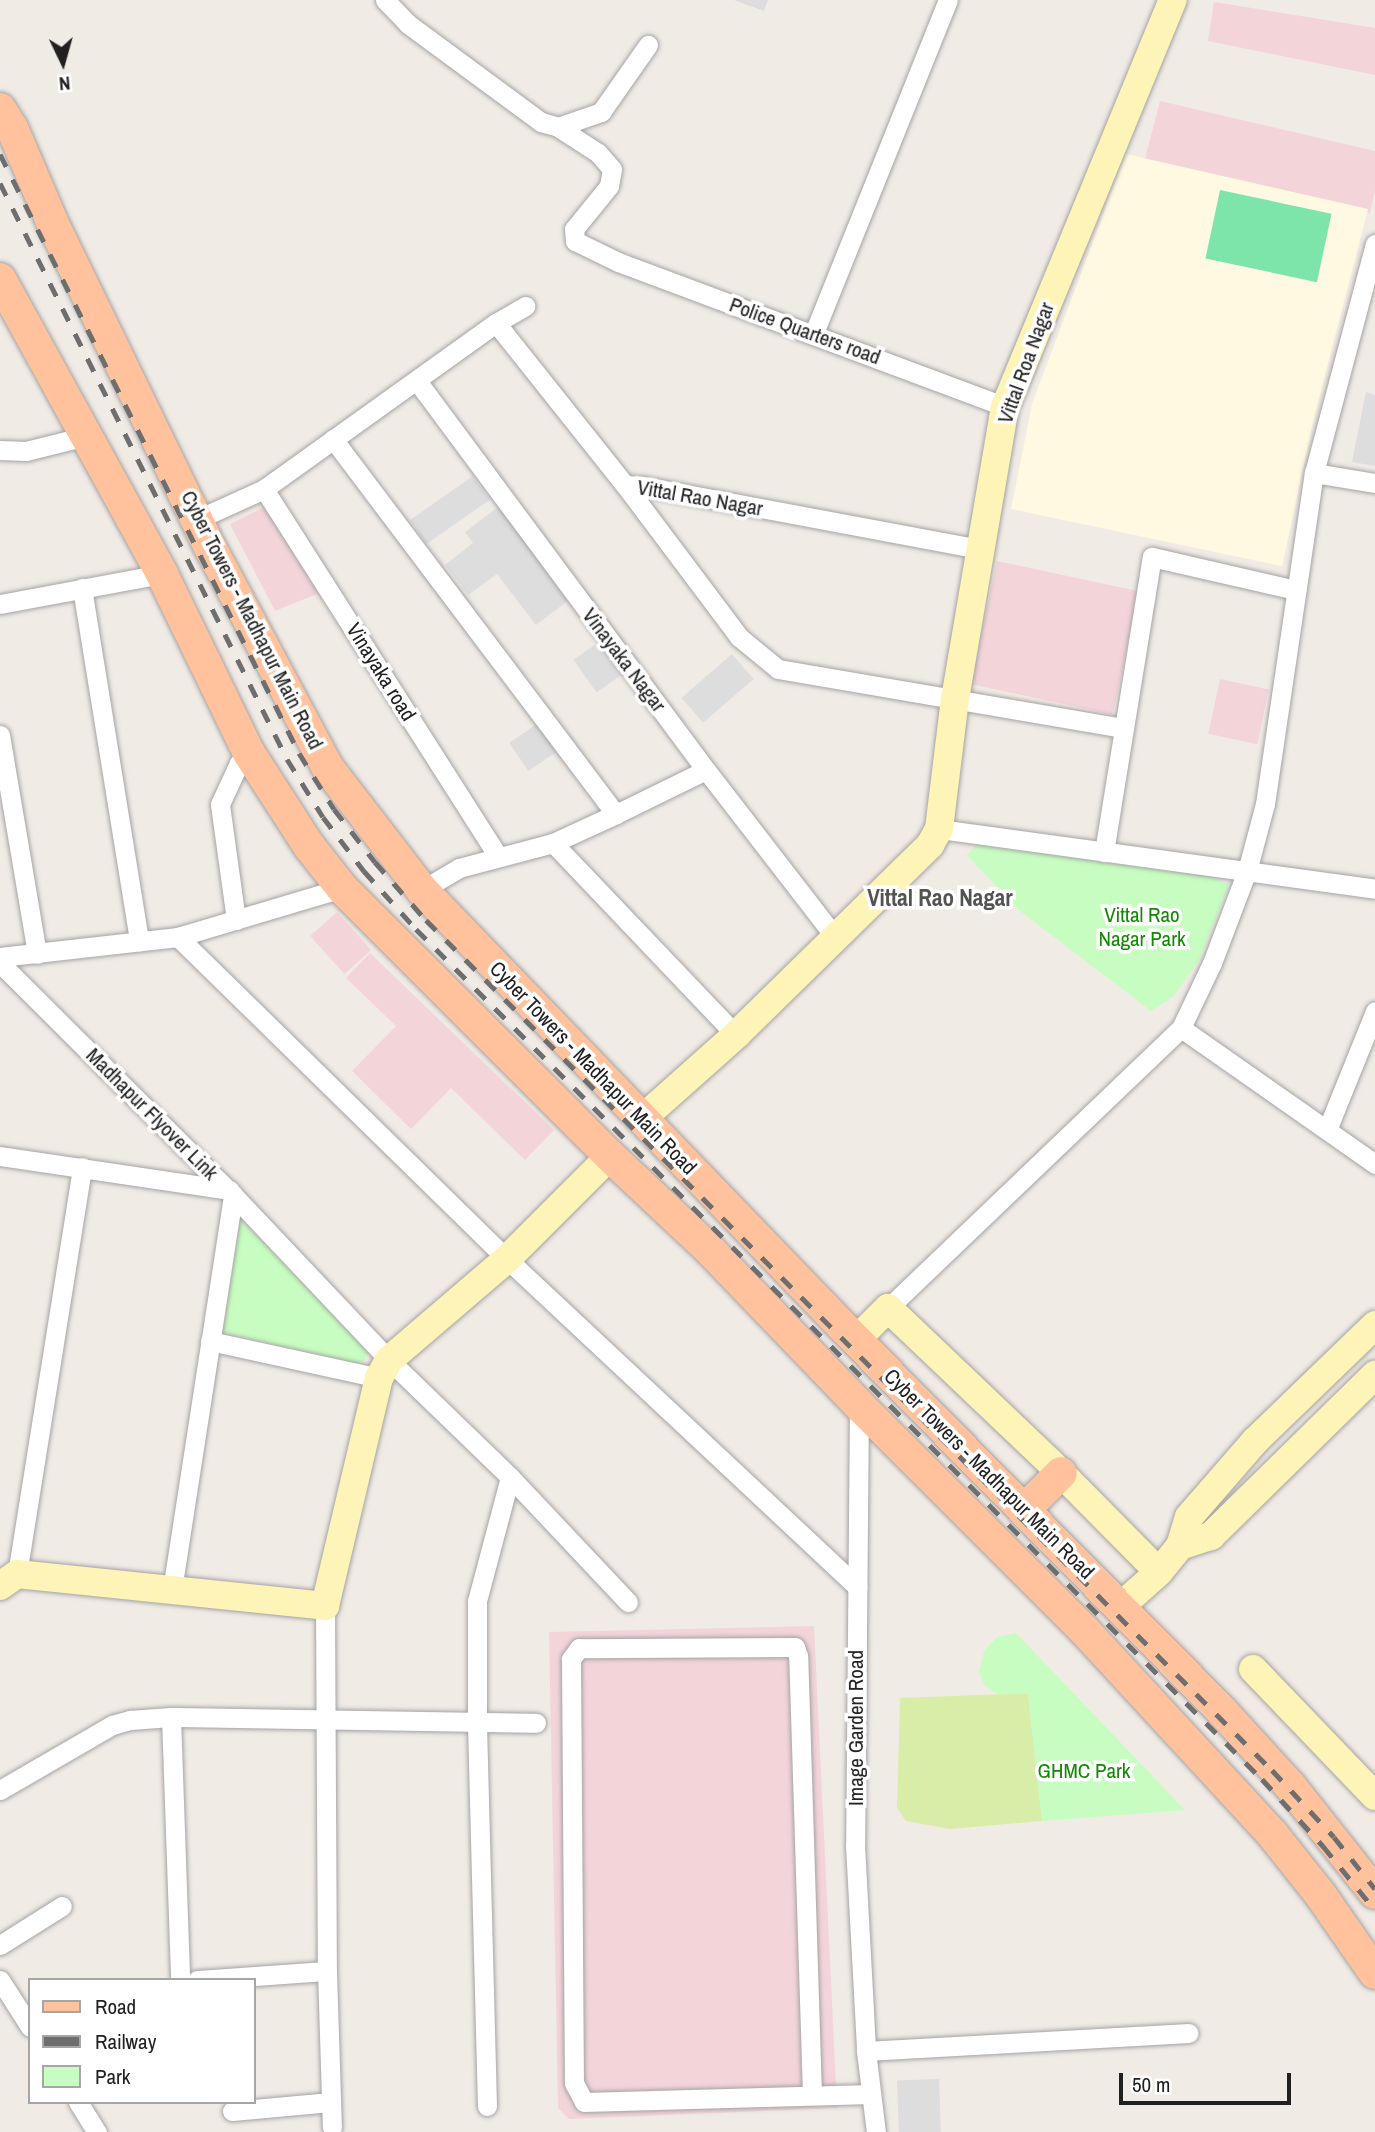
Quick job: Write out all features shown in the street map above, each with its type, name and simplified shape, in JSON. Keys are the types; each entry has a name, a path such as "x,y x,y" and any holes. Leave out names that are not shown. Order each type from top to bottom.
{"main road":[{"name":"Cyber Towers - Madhapur Main Road","path":"0,109 12,128 52,222 198,519 328,768 422,890 856,1340 1222,1710 1367,1881"},
{"name":"Cyber Towers - Madhapur Main Road","path":"0,278 162,574 249,754 309,846 342,888 610,1156 793,1334 859,1405 1085,1631 1273,1835 1320,1895 1375,1973"},
{"path":"1024,1510 1061,1473"},
{"path":"1273,1835 1311,1812"},
{"path":"1320,1895 1367,1881"}],"street":[{"path":"385,0 408,24 541,122 558,127 601,112 648,45"},
{"path":"406,0 408,24"},
{"path":"814,333 947,0"},
{"name":"Vittal Roa Nagar","path":"939,830 955,699 1005,407 1173,0"},
{"name":"Police Quarters road","path":"558,127 598,153 612,169 609,186 574,229 575,241 605,256 1005,407"},
{"path":"856,1340 1181,1028 1212,963 1247,871 1265,804 1314,473 1375,244"},
{"path":"198,519 264,489 496,323 526,306"},
{"name":"Vittal Rao Nagar","path":"496,323 625,485 643,486 979,549"},
{"name":"Vinayaka Nagar","path":"417,381 706,770 835,937"},
{"path":"0,450 26,452 86,436"},
{"path":"333,439 616,814"},
{"path":"1314,473 1375,483"},
{"path":"625,485 739,637 778,669 1123,728"},
{"name":"Vinayaka road","path":"264,489 498,856"},
{"path":"1104,852 1152,557 1296,590"},
{"path":"0,604 162,574"},
{"path":"82,588 139,941"},
{"path":"0,735 37,954"},
{"path":"236,920 220,804 239,763 249,754"},
{"path":"422,890 454,870 553,843 706,770"},
{"path":"643,1118 736,1035 930,845 939,830 1375,889"},
{"path":"553,843 736,1035"},
{"path":"0,957 177,937 342,888"},
{"path":"177,937 507,1259 857,1587"},
{"name":"Madhapur Flyover Link","path":"0,963 231,1192"},
{"path":"1326,1130 1375,1011"},
{"path":"1181,1028 1375,1164"},
{"name":"Madhapur Flyover Link","path":"0,1156 231,1192"},
{"path":"332,2127 327,1971 325,1606 384,1369 507,1259 610,1156"},
{"path":"82,1167 9,1580 172,1590 325,1606"},
{"path":"172,1590 231,1192"},
{"path":"231,1192 384,1369 510,1477 628,1602"},
{"path":"888,1308 1061,1473 1159,1572"},
{"path":"1121,1606 1159,1572 1180,1546 1189,1517 1255,1441 1375,1325"},
{"path":"210,1341 384,1369"},
{"path":"1180,1546 1211,1536 1375,1375"},
{"name":"Image Garden Road","path":"859,1405 855,1845 866,2051 876,2132"},
{"path":"487,2106 477,1722 477,1601 510,1477"},
{"path":"812,2095 798,1656 795,1647 579,1648 570,1660 574,2083 584,2102 871,2094"},
{"path":"1253,1670 1375,1797"},
{"path":"0,1790 112,1725 171,1717 536,1723"},
{"path":"171,1717 180,1978"},
{"path":"0,1945 62,1906"},
{"path":"226,1978 327,1971"},
{"path":"0,1980 28,2024"},
{"path":"866,2051 1188,2033"},
{"path":"232,2111 331,2102"},
{"path":"79,2104 97,2132"}],"shaded area":[{"path":"734,0 768,0 764,11"},
{"path":"1214,2 1375,28 1375,75 1208,41"},
{"path":"1160,101 1375,151 1375,190 1370,213 1145,159"},
{"path":"1126,154 1368,209 1314,418 1282,566 1011,509 1032,404"},
{"path":"1366,392 1375,395 1375,466 1352,462"},
{"path":"473,476 490,500 427,544 410,520"},
{"path":"266,506 322,592 275,611 230,524"},
{"path":"498,507 569,600 536,625 497,574 468,595 445,565 473,543 465,532"},
{"path":"997,561 1139,591 1113,714 971,684"},
{"path":"603,639 626,672 596,692 574,660"},
{"path":"732,654 754,679 703,723 681,698"},
{"path":"1220,679 1269,689 1257,744 1208,734"},
{"path":"540,722 559,750 528,771 509,743"},
{"path":"337,912 371,950 344,974 310,936"},
{"path":"370,953 554,1130 525,1160 451,1088 411,1129 352,1071 396,1026 346,978"},
{"path":"814,1626 837,2108 569,2119 558,2108 549,1632"},
{"path":"939,2079 941,2132 899,2132 897,2080"}],"green space":[{"path":"1220,190 1332,214 1317,282 1205,258"},
{"name":"Vittal Rao Nagar Park","path":"979,842 1210,876 1229,885 1199,960 1174,996 1151,1011 1020,911 967,855"},
{"path":"237,1216 371,1350 361,1365 223,1332"},
{"name":"GHMC Park","path":"1016,1633 1185,1810 1042,1821 1028,1694 998,1694 985,1686 979,1672 984,1651 997,1637"},
{"path":"1028,1693 1042,1821 950,1829 906,1821 897,1808 900,1698"}],"railway":[{"path":"0,154 299,753 334,809 375,862 426,920 1272,1770 1334,1837 1375,1889"},
{"path":"0,183 287,759 323,817 364,871 416,929 1262,1779 1323,1846 1375,1910"}],"district":[{"name":"Vittal Rao Nagar","path":"940,898"}]}
